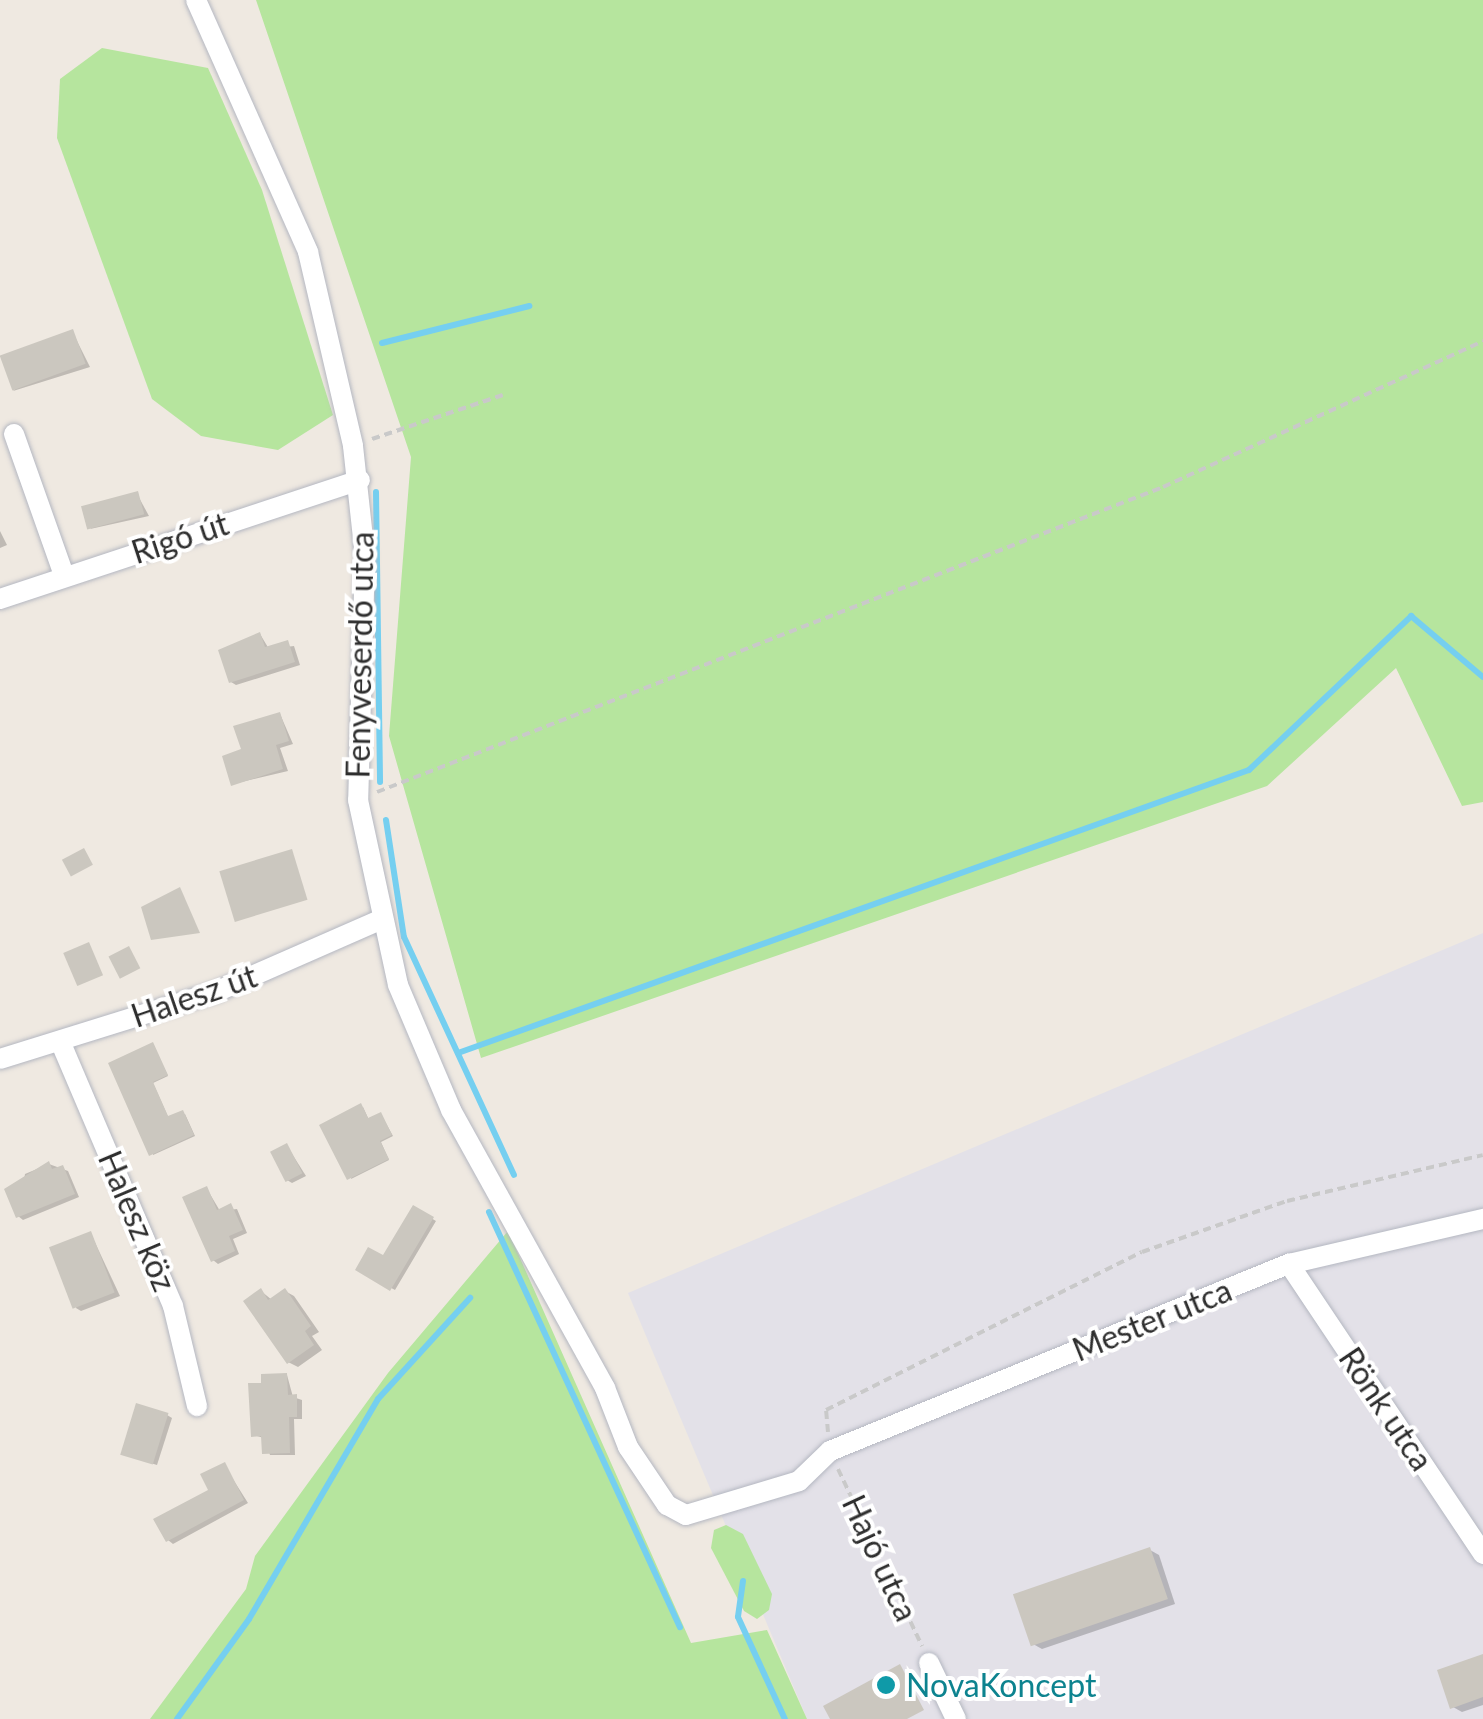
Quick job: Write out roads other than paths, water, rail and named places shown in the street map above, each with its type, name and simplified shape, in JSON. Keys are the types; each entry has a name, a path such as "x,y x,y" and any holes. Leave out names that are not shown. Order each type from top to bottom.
{"street":[{"name":"Fenyveserdő utca","path":"196,0 308,252 354,446 360,480 358,800 382,919 409,1016 451,1110 605,1388 628,1447 667,1505 686,1515 799,1481 830,1451"},
{"path":"14,434 64,575"},
{"name":"Rigó út","path":"0,599 360,480"},
{"name":"Halesz út","path":"0,1060 218,991 382,919"},
{"name":"Halesz köz","path":"60,1041 173,1306 196,1406"},
{"name":"Mester utca","path":"830,1451 1290,1264 1483,1219"},
{"name":"Rönk utca","path":"1290,1264 1483,1554"},
{"name":"Hajó utca","path":"929,1663 956,1719"}],"waterway":[{"path":"382,343 529,306"},
{"path":"376,492 380,782"},
{"path":"458,1053 1249,770 1411,616 1483,677"},
{"path":"386,820 404,937 514,1175"},
{"path":"489,1212 680,1627"},
{"path":"177,1719 249,1619 378,1399 470,1298"},
{"path":"743,1581 738,1617 785,1719"}],"place":[{"name":"NovaKoncept","path":"886,1685"}]}
